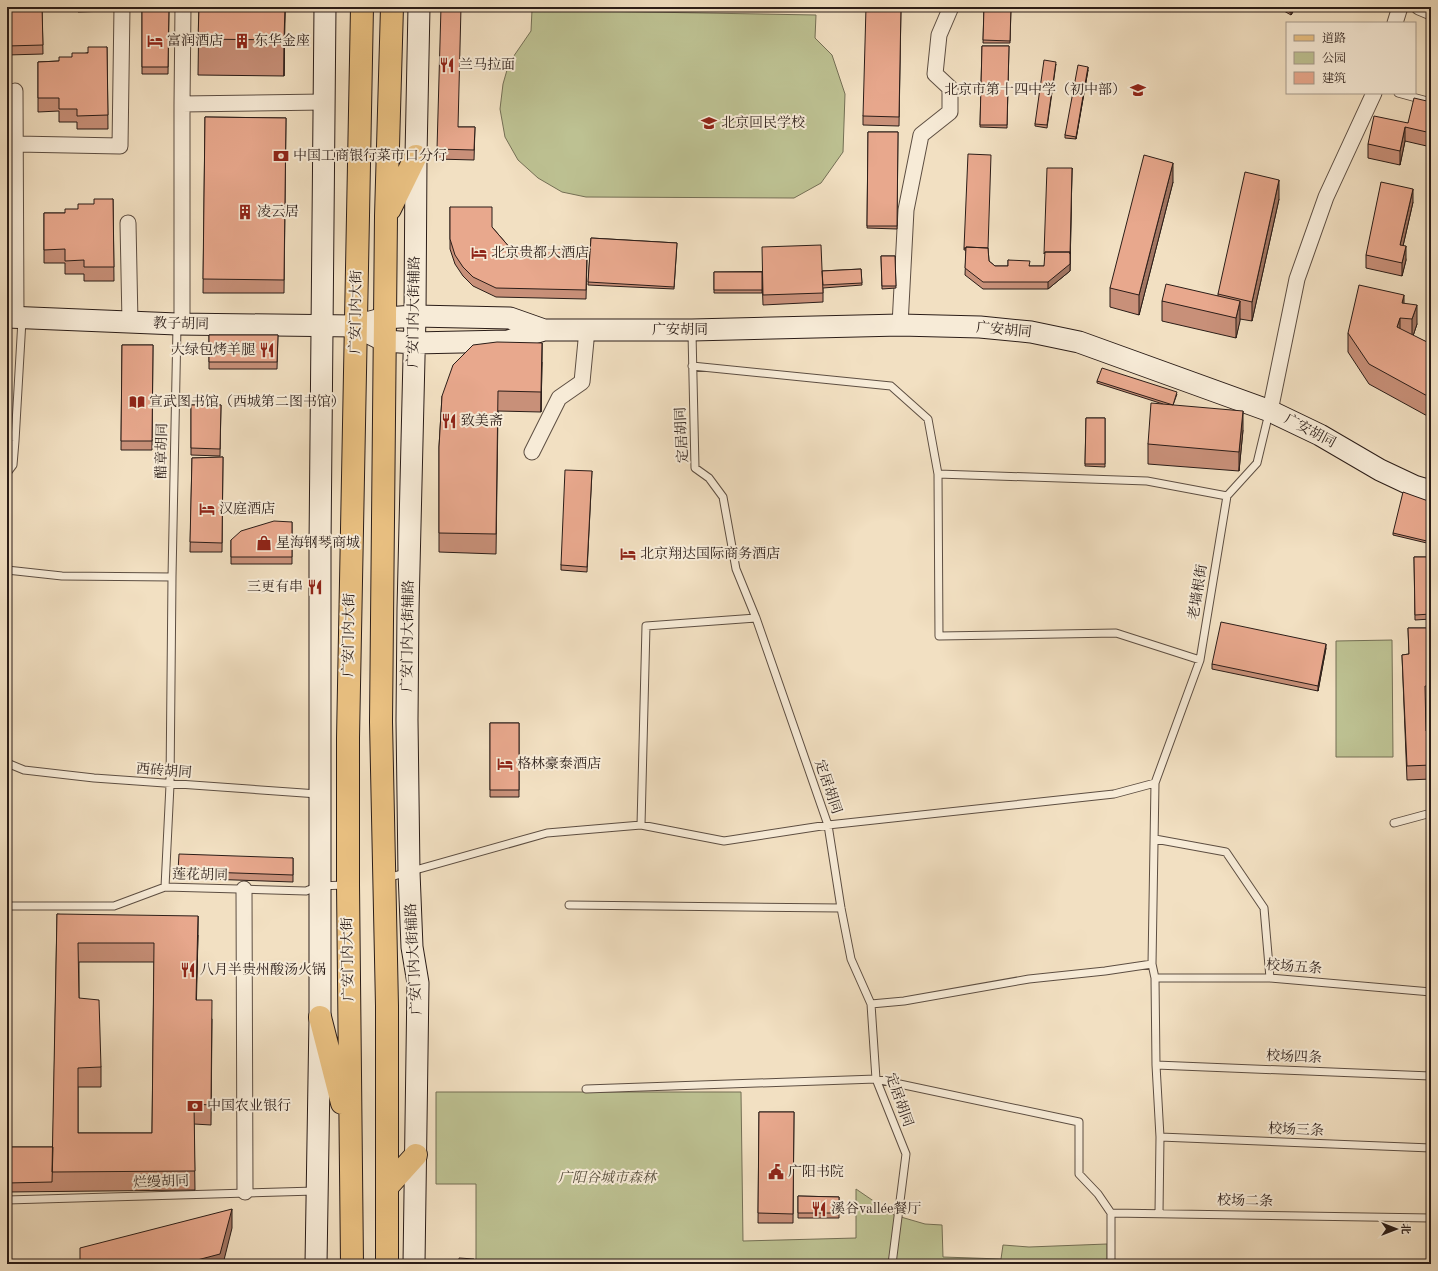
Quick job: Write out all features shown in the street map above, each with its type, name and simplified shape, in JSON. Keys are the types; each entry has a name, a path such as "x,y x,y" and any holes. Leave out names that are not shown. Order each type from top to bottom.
{"main road":[{"name":"广安门内大街","path":"352,1264 348,885 349,676 362,7"},
{"name":"广安门内大街","path":"387,1264 387,1006 381,722 386,216 392,7"},
{"path":"386,216 416,156"},
{"path":"320,1017 351,1135"},
{"path":"387,1187 416,1155"}],"street":[{"path":"16,144 120,146 122,7"},
{"path":"179,324 183,7"},
{"path":"316,1264 320,1017 320,546 325,7"},
{"name":"广安门内大街辅路","path":"414,1264 418,983 412,947 409,872 407,720 415,316 419,7"},
{"path":"900,325 906,210 921,135 950,112 950,88 935,74 938,35 951,7"},
{"path":"1395,22 1400,7"},
{"path":"1419,7 1431,12"},
{"path":"15,90 16,144 11,219 15,318"},
{"path":"1270,411 1297,279 1326,197 1374,94"},
{"path":"182,104 324,102"},
{"path":"128,223 130,322"},
{"name":"广安胡同","path":"355,326 385,318 415,316 510,318 544,330"},
{"name":"教子胡同","path":"15,318 179,324 355,326"},
{"name":"广安胡同","path":"385,341 414,343 508,341 544,330 692,330 900,325 980,327 1031,332 1079,342 1270,411 1320,435 1380,470 1414,486 1431,491"},
{"path":"355,326 385,341"},
{"path":"532,452 559,398 582,382 587,330"},
{"path":"244,889 244,1192"}],"lane":[{"path":"1402,94 1431,102"},
{"path":"7,473 13,465 15,441 15,318"},
{"name":"醋章胡同","path":"165,887 170,785 172,577 179,324"},
{"name":"定居胡同","path":"692,330 695,468 709,478 723,497 736,570 756,618 828,825 841,908 851,959 871,1004 876,1079 906,1154 892,1264"},
{"path":"692,366 891,386 928,419 938,474 939,636 1116,633 1200,660"},
{"path":"938,474 1147,481 1227,496 1258,463 1270,411"},
{"name":"老墙根街","path":"1155,783 1200,660 1227,496"},
{"path":"7,570 62,576 172,577"},
{"path":"641,825 646,626 756,618"},
{"name":"西砖胡同","path":"7,763 24,770 94,778 170,785 321,794"},
{"path":"385,879 547,833 641,825 724,841 828,825 1114,794 1155,783 1152,964 1155,978 1156,1065 1160,1137 1159,1213"},
{"path":"1394,823 1431,813"},
{"path":"1155,839 1226,852 1264,908 1270,978"},
{"name":"莲花胡同","path":"7,906 114,906 165,887 306,891 319,886 348,885"},
{"path":"569,905 841,908"},
{"path":"871,1004 904,1001 1029,979 1105,971 1152,964"},
{"name":"校场五条","path":"1155,978 1270,978 1431,992"},
{"name":"校场四条","path":"1156,1065 1431,1076"},
{"path":"586,1089 876,1079 1079,1122 1079,1174 1098,1194 1111,1213 1111,1264"},
{"name":"校场三条","path":"1160,1137 1431,1148"},
{"name":"烂缦胡同","path":"7,1200 316,1191"},
{"name":"校场二条","path":"1111,1213 1431,1218"}],"green space":[{"name":"北京回民学校","path":"532,10 816,15 815,38 832,55 845,94 843,152 821,183 794,198 586,197 562,192 538,178 518,160 505,137 500,109 503,84 509,63 531,31"},
{"path":"1392,640 1393,757 1336,757 1336,641"},
{"name":"广阳谷城市森林","path":"436,1092 741,1092 743,1241 856,1238 856,1189 894,1215 925,1224 942,1225 943,1257 1001,1259 1003,1245 1029,1247 1107,1244 1107,1264 476,1264 476,1184 436,1184"}],"building":[{"path":"7,7 42,7 43,45 7,46"},
{"name":"富润酒店","path":"142,7 169,7 168,67 142,67"},
{"path":"199,7 285,7 284,40 198,39"},
{"path":"441,7 461,7 458,127 475,127 474,150 437,149"},
{"path":"866,7 901,7 899,117 863,116"},
{"path":"984,7 1011,7 1010,41 983,40"},
{"path":"1281,7 1294,7 1291,13"},
{"path":"982,46 1009,46 1007,125 980,125"},
{"path":"88,47 107,47 108,115 77,116 77,109 59,109 59,98 38,98 38,62 59,61 59,57 72,57 72,53 88,53"},
{"path":"1044,60 1056,62 1047,125 1035,124"},
{"path":"1078,65 1088,67 1076,137 1065,135"},
{"path":"1414,98 1431,102 1431,133 1405,127 1400,151 1368,144 1374,116 1408,123"},
{"name":"凌云居","path":"205,117 286,118 284,280 203,279"},
{"path":"868,132 898,132 897,226 867,226"},
{"path":"968,154 991,155 988,248 964,248"},
{"path":"1144,155 1173,163 1139,295 1110,288"},
{"path":"1047,168 1072,168 1070,254 1070,252 1045,252 1044,254"},
{"path":"1245,172 1279,180 1252,302 1218,294"},
{"path":"1381,182 1413,189 1400,245 1406,246 1402,263 1366,255"},
{"path":"94,199 113,199 114,267 84,267 84,260 65,261 65,249 44,250 44,213 65,213 65,209 78,209 78,204 94,204"},
{"name":"北京贵都大酒店","path":"450,207 492,207 492,227 511,249 587,251 586,290 496,288 473,277 463,267 455,255 450,239"},
{"path":"591,238 677,243 674,287 588,282"},
{"path":"821,245 823,293 763,295 762,247"},
{"path":"966,247 988,248 989,261 995,266 1008,266 1008,260 1030,261 1029,266 1044,266 1045,252 1070,252 1070,264 1048,282 983,282 965,268"},
{"path":"881,256 895,256 896,286 882,286"},
{"path":"861,269 862,283 823,285 822,271"},
{"path":"714,272 762,272 762,290 714,290"},
{"path":"1166,284 1240,301 1236,318 1162,301"},
{"path":"1359,285 1404,295 1402,303 1417,305 1412,319 1400,318 1397,327 1431,344 1431,398 1369,364 1348,333"},
{"path":"209,335 278,335 277,362 209,362"},
{"path":"497,342 542,343 541,392 498,391 496,534 439,533 439,447 442,396 453,365 473,345"},
{"name":"宣武图书馆（西城第二图书馆）","path":"122,345 153,345 152,441 121,441"},
{"path":"1102,368 1177,392 1173,405 1097,381"},
{"path":"1151,403 1243,411 1239,452 1148,444"},
{"path":"191,405 221,405 220,449 191,448"},
{"path":"1086,418 1105,418 1105,464 1085,464"},
{"name":"汉庭酒店","path":"223,457 222,543 190,542 192,458"},
{"path":"565,470 592,471 587,567 561,565"},
{"path":"1403,492 1431,502 1431,542 1393,533"},
{"name":"星海钢琴商城","path":"274,521 292,522 292,557 231,557 231,540 241,531"},
{"path":"1414,557 1431,557 1431,614 1415,615"},
{"path":"1221,622 1326,644 1318,686 1212,664"},
{"path":"1408,628 1431,628 1431,686 1425,686 1426,731 1431,731 1431,765 1407,766 1402,655 1409,654"},
{"name":"格林豪泰酒店","path":"490,723 519,723 519,790 490,790"},
{"path":"179,854 293,858 293,875 178,871"},
{"path":"57,914 198,916 196,1000 212,1000 211,1105 194,1104 195,1171 52,1172","holes":["78,943 154,943 152,1133 78,1133 78,1068 101,1067 99,1000 79,998"]},
{"name":"广阳书院","path":"759,1112 794,1112 793,1214 758,1213"},
{"path":"7,1147 53,1147 52,1182 7,1183"},
{"name":"溪谷vallée餐厅","path":"798,1196 839,1197 839,1213 798,1213"},
{"path":"232,1209 220,1254 182,1264 80,1264 80,1248"},
{"path":"459,1258 474,1259 474,1264 459,1264"}],"place":[{"name":"富润酒店","path":"155,41"},
{"name":"东华金座","path":"242,41"},
{"name":"兰马拉面","path":"447,65"},
{"name":"北京市第十四中学（初中部）","path":"1138,90"},
{"name":"北京回民学校","path":"709,123"},
{"name":"中国工商银行菜市口分行","path":"281,156"},
{"name":"凌云居","path":"245,212"},
{"name":"北京贵都大酒店","path":"479,253"},
{"name":"大绿包烤羊腿","path":"267,350"},
{"name":"宣武图书馆（西城第二图书馆）","path":"137,402"},
{"name":"致美斋","path":"449,421"},
{"name":"汉庭酒店","path":"207,509"},
{"name":"星海钢琴商城","path":"264,543"},
{"name":"北京翔达国际商务酒店","path":"628,554"},
{"name":"三更有串","path":"315,587"},
{"name":"格林豪泰酒店","path":"505,764"},
{"name":"八月半贵州酸汤火锅","path":"188,970"},
{"name":"中国农业银行","path":"195,1106"},
{"name":"广阳书院","path":"776,1172"},
{"name":"溪谷vallée餐厅","path":"819,1209"}]}
